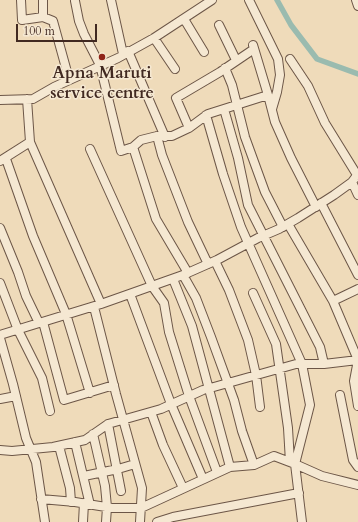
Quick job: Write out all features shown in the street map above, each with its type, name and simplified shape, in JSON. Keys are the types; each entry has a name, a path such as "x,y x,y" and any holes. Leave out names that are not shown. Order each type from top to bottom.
{"street":[{"path":"21,0 22,20 43,17 54,21 69,80"},
{"path":"43,0 43,17"},
{"path":"112,0 126,53 161,136 162,155 188,222 229,290 248,340 256,375 260,407"},
{"path":"0,99 34,99 154,38 212,0"},
{"path":"249,0 278,59 280,75 272,110"},
{"path":"356,0 358,6"},
{"path":"75,1 78,21 100,65 121,151 133,147 142,140 161,136 172,136 189,128 206,115 268,95"},
{"path":"184,19 204,52"},
{"path":"219,25 236,60"},
{"path":"154,38 175,69"},
{"path":"189,128 176,98 225,68 254,47 275,122 291,158 358,275"},
{"path":"290,59 308,86 325,123 356,177 358,196"},
{"path":"225,68 232,85 245,137 265,192 333,301 358,360 354,381 358,406"},
{"path":"26,99 30,142 98,305 114,386 142,488 140,522"},
{"path":"224,108 238,158 248,205 320,347 324,364"},
{"path":"206,115 223,174 248,243 302,364 310,405 293,463"},
{"path":"30,142 3,160 66,314 90,393"},
{"path":"133,147 156,220 186,274 196,298 234,400 242,431 254,465"},
{"path":"90,150 152,286 164,304 169,332 189,396 217,472"},
{"path":"45,522 36,462 26,438 0,337 186,274 286,225 319,205 356,177"},
{"path":"0,228 26,296 41,323 64,400 114,386"},
{"path":"173,279 192,326 230,466"},
{"path":"0,283 18,330 42,378 50,411"},
{"path":"333,301 358,289"},
{"path":"253,293 276,344 293,463 299,493 302,522"},
{"path":"130,294 171,404 203,479"},
{"path":"0,450 59,446 86,440 108,424 151,412 209,388 296,364 324,364 358,360"},
{"path":"340,395 353,460 358,467"},
{"path":"0,399 16,396"},
{"path":"151,412 163,445 183,488"},
{"path":"108,424 122,491"},
{"path":"93,434 102,472 107,507 106,522"},
{"path":"76,442 84,476 87,504 83,522"},
{"path":"59,446 70,488 71,502"},
{"path":"41,499 107,507 140,508 230,466 254,465 274,456 322,476 358,485"},
{"path":"84,476 135,464"},
{"path":"157,522 173,516 299,493"}],"waterway":[{"path":"277,0 291,25 317,59 358,74"}],"place":[{"name":"Apna Maruti service centre","path":"102,57"}]}
